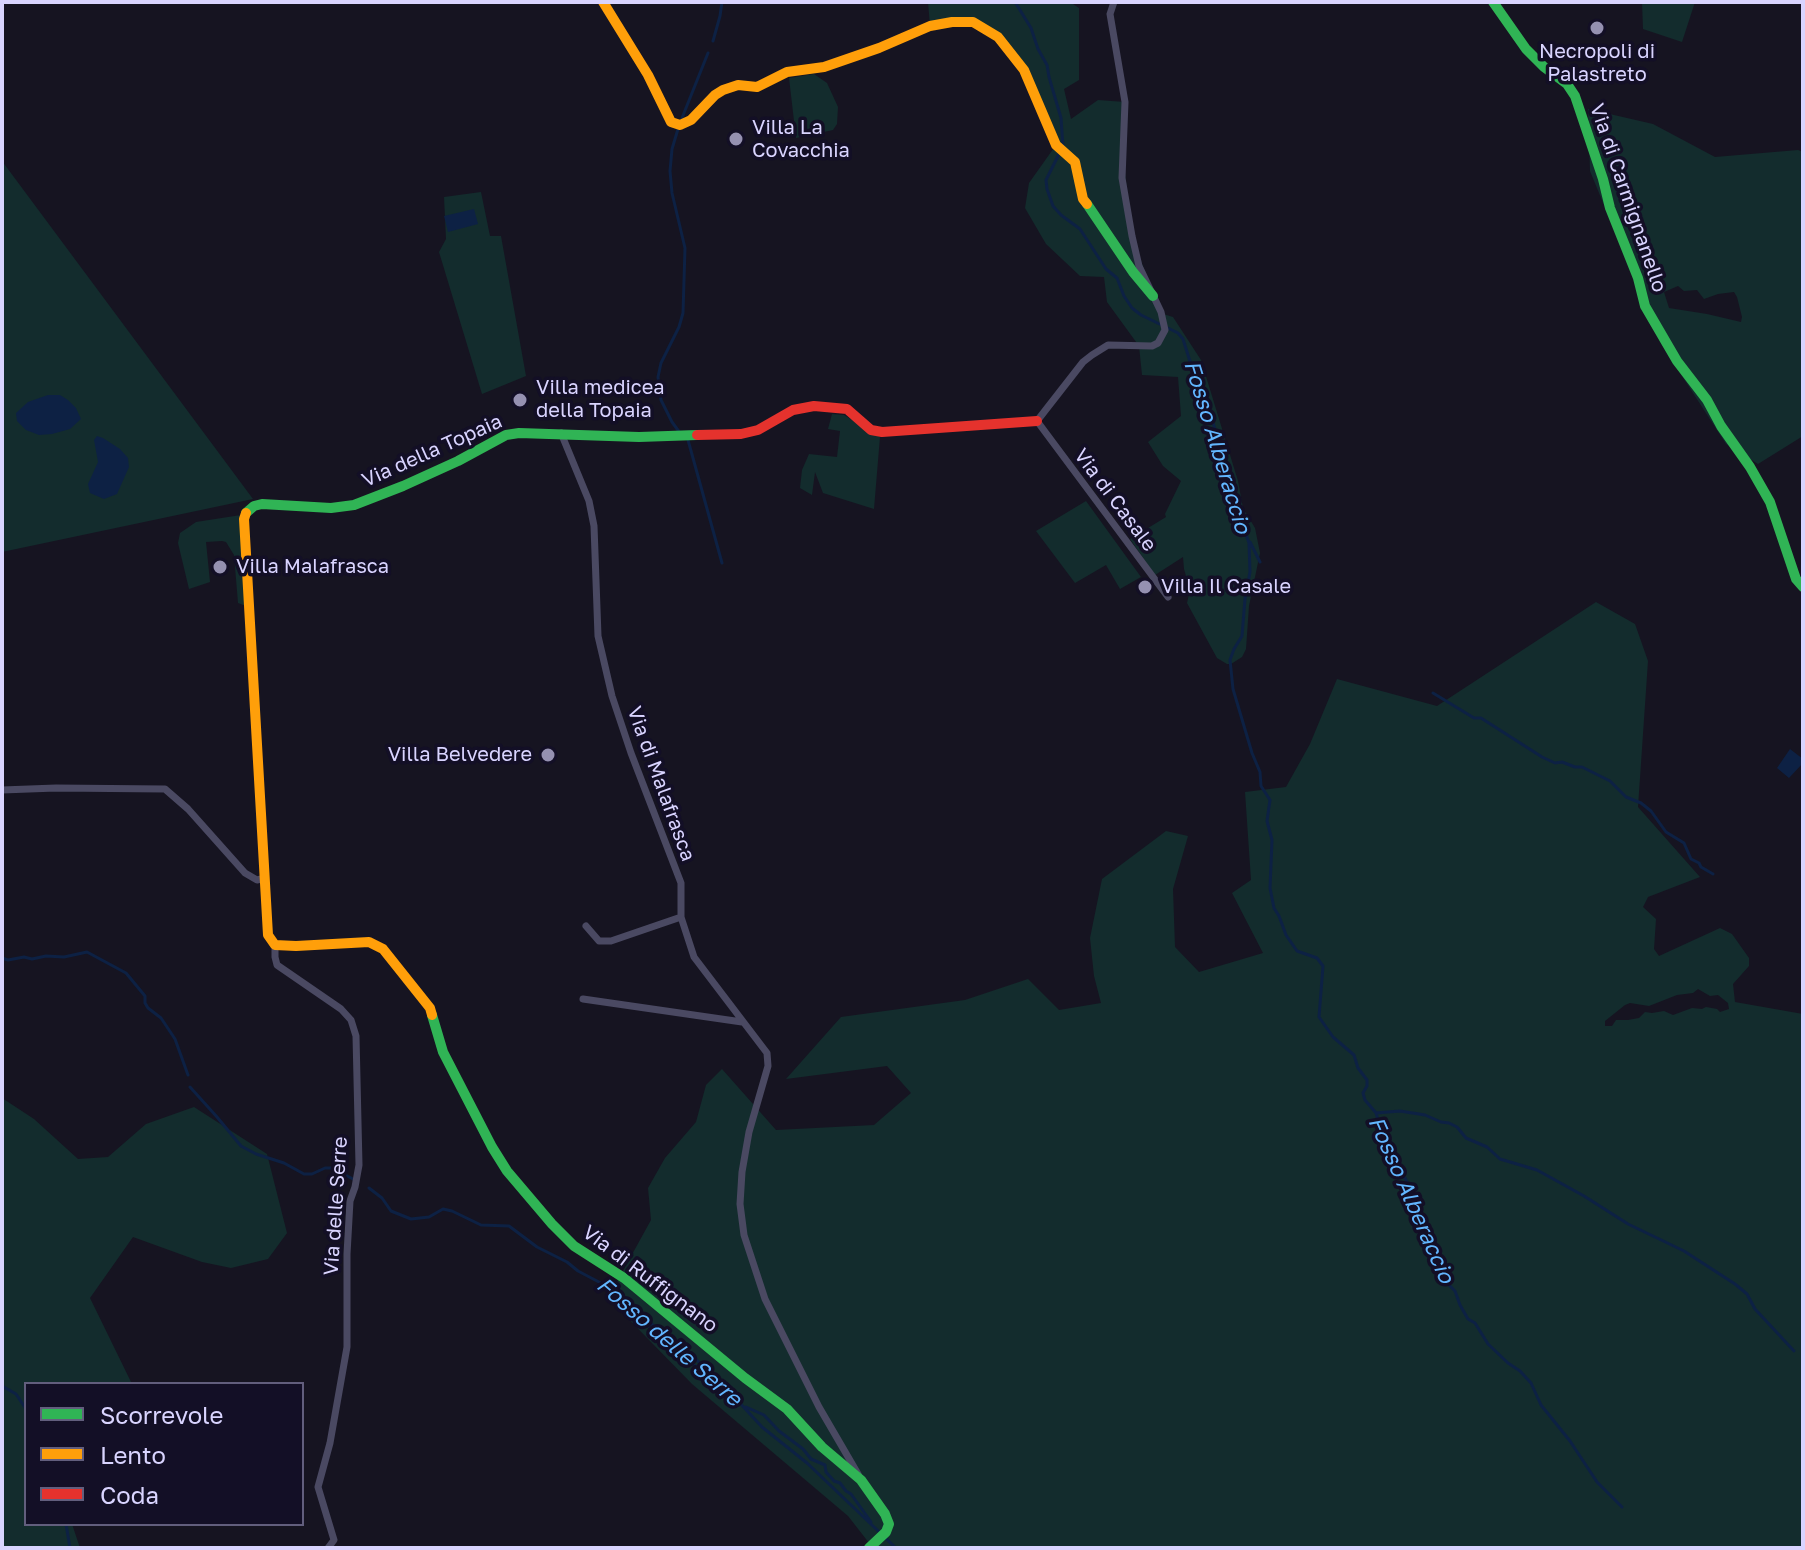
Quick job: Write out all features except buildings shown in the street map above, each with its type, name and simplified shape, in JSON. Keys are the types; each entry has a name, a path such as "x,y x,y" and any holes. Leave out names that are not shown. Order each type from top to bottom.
{"street":[{"path":"603,2 648,75 671,122 680,125 691,120 723,90 738,85 757,87 787,72 824,67 930,26 973,22 998,37 1024,70 1062,151 1075,162 1083,199 1153,296"},
{"path":"1037,421 1083,362 1092,355 1108,345 1148,346 1158,343 1165,330 1161,312 1139,266 1122,178 1125,102 1110,14 1114,2"},
{"name":"Via di Carmignanello","path":"1493,2 1526,49 1567,84 1575,96 1645,306 1677,361 1707,400 1770,502 1796,579 1803,587"},
{"name":"Via della Topaia","path":"265,878 244,519 246,512 254,506 331,508 354,505 444,467 506,435 519,433 639,437 741,434 758,430 793,410 814,406 847,409 871,430 882,432 1037,421"},
{"name":"Via di Casale","path":"1037,421 1168,597"},
{"name":"Via di Malafrasca","path":"561,433 589,501 594,526 598,636 612,696 681,883 681,917 694,957 767,1053 768,1066 749,1132 742,1172 740,1204 744,1235 765,1299 819,1407 861,1480"},
{"path":"2,790 165,789 188,809 245,873 257,880 265,878 268,935 275,945"},
{"path":"586,926 599,941 611,941 681,917"},
{"name":"Via di Ruffignano","path":"275,945 369,942 383,949 430,1008 443,1052 507,1171 574,1246 624,1278 787,1409 822,1447 861,1480 889,1524 883,1536 869,1548"},
{"name":"Via delle Serre","path":"275,945 277,965 341,1009 351,1020 356,1036 359,1165 350,1201 347,1347 330,1443 318,1487 334,1540 328,1548"},
{"path":"583,999 742,1022"}],"green space":[{"path":"928,2 1070,2 1079,8 1079,80 1064,89 1071,119 1098,100 1125,102 1123,154 1132,236 1160,313 1173,317 1201,360 1238,481 1243,508 1255,528 1260,553 1249,606 1246,649 1242,657 1231,664 1217,658 1187,603 1190,590 1183,557 1155,575 1130,539 1166,517 1181,481 1163,466 1148,442 1181,416 1178,377 1142,375 1139,346 1107,302 1104,277 1080,276 1046,244 1025,208 1029,183 1056,145 1024,70 998,37 974,22 930,26"},
{"path":"1642,2 1695,2 1682,42 1643,29"},
{"path":"814,74 827,83 838,107 837,124 833,130 796,138 789,78"},
{"path":"1588,109 1653,124 1715,157 1803,152 1803,436 1758,464 1726,444 1660,342 1590,171","holes":["1678,286 1684,291 1697,290 1704,299 1734,292 1741,322 1669,308 1664,292"]},
{"path":"2,161 253,499 2,552"},
{"path":"481,192 490,236 501,236 526,376 482,394 439,252 446,239 444,197"},
{"path":"832,414 844,415 880,437 874,509 823,493 815,472 812,495 800,488 802,470 809,454 837,457 840,431 828,429"},
{"path":"1086,501 1141,577 1120,589 1106,565 1075,583 1036,531"},
{"path":"241,515 246,606 238,603 234,555 226,542 206,542 210,582 189,589 178,543 180,533 196,522"},
{"path":"1596,602 1635,624 1648,661 1638,807 1700,877 1648,897 1643,907 1656,919 1654,949 1659,956 1720,928 1732,934 1749,958 1749,966 1733,984 1735,1002 1803,1014 1803,1548 873,1548 848,1516 692,1384 608,1298 651,1220 648,1188 665,1158 696,1122 706,1085 722,1069 776,1130 874,1125 911,1093 887,1066 786,1079 841,1017 965,1000 1028,979 1059,1010 1101,1003 1090,938 1102,879 1166,831 1188,836 1173,889 1175,947 1199,972 1263,953 1232,893 1251,880 1245,792 1286,787 1310,744 1337,679 1437,706","holes":["1698,989 1710,996 1718,995 1728,1003 1729,1009 1720,1012 1706,1007 1692,1008 1673,1015 1664,1011 1645,1012 1639,1018 1616,1020 1612,1026 1605,1026 1605,1021 1630,1003 1649,1006"]},
{"path":"2,1098 34,1119 78,1159 108,1157 146,1124 194,1107 267,1154 287,1233 268,1259 231,1268 202,1262 133,1237 90,1298 131,1382 24,1382 24,1526 73,1526 80,1548 2,1548"}],"water":[{"path":"474,209 478,224 448,232 444,216"},
{"path":"48,395 60,395 68,400 81,419 70,429 52,434 39,435 26,430 17,421 16,413 28,402"},
{"path":"97,436 120,449 128,458 129,467 117,494 104,499 90,493 88,484 98,462 94,440"},
{"path":"1790,749 1803,759 1803,763 1789,778 1777,768"}],"waterway":[{"path":"713,41 722,2"},
{"name":"Fosso Alberaccio","path":"1015,2 1031,28 1047,65 1061,118 1063,147"},
{"path":"682,118 708,53"},
{"path":"678,129 670,171 685,248 683,313 658,377 661,400 680,433"},
{"name":"Fosso Alberaccio","path":"1059,154 1046,180 1053,206 1080,229 1106,269 1117,278 1132,308 1178,333 1183,339 1214,426 1249,543 1250,572 1242,636 1230,660 1233,689 1260,772 1261,786 1270,800 1267,821 1272,840 1270,888 1274,908 1297,951 1317,958 1323,966 1319,1017 1333,1037 1354,1055 1358,1068 1367,1080 1363,1093 1365,1100 1376,1113 1389,1155 1411,1190 1414,1206 1423,1219 1429,1249 1442,1278 1455,1291 1468,1319 1475,1323 1488,1344 1531,1383 1541,1405 1597,1482 1622,1507"},
{"path":"688,440 722,563"},
{"path":"1250,542 1260,562"},
{"path":"1433,693 1474,718 1481,718 1542,757 1555,763 1582,767 1610,781 1626,797 1651,811 1666,832 1684,843 1691,859 1713,874"},
{"name":"Fosso delle Serre","path":"2,958 64,957 87,952 126,973 145,996 148,1008 161,1018 175,1039 188,1075"},
{"name":"Fosso delle Serre","path":"190,1087 241,1146 304,1174 332,1168 353,1179"},
{"path":"1376,1113 1400,1111 1449,1123 1466,1138 1487,1147 1500,1159 1537,1170 1628,1224 1684,1251 1747,1294 1755,1309 1794,1351"},
{"name":"Fosso delle Serre","path":"369,1188 382,1198 391,1211 411,1219 429,1217 443,1209 481,1225 509,1226 537,1247 616,1291 636,1317 669,1341 738,1401 762,1427 807,1463 896,1548"},
{"path":"643,1318 683,1347 732,1394"},
{"path":"2,1386 16,1394 24,1406"},
{"path":"746,1407 764,1415 811,1459 825,1465 826,1472 851,1494 871,1522"},
{"path":"66,1526 70,1548"}],"traffic: fast":[{"path":"1493,2 1526,49 1567,84 1575,96 1645,306 1677,361 1707,400 1770,502 1796,579 1803,587"},
{"path":"1087,204 1153,296"},
{"path":"246,513 262,504 331,508 354,505 458,461 506,435 697,435"},
{"path":"432,1015 443,1052 507,1171 574,1246 624,1278 787,1409 822,1447 861,1480 889,1524 886,1532 869,1548"}],"traffic: slow":[{"path":"603,2 648,75 671,122 680,125 691,120 723,90 738,85 757,87 787,72 824,67 930,26 973,22 998,37 1024,70 1056,145 1075,162 1083,199 1087,204"},
{"path":"246,513 268,935 275,945 369,942 383,949 430,1008 432,1015"}],"traffic: jam":[{"path":"697,435 741,434 758,430 793,410 814,406 847,409 871,430 882,432 1037,421"}],"place":[{"name":"Necropoli di Palastreto","path":"1597,28"},
{"name":"Villa La Covacchia","path":"736,139"},
{"name":"Villa medicea della Topaia","path":"520,400"},
{"name":"Villa Malafrasca","path":"220,567"},
{"name":"Villa Il Casale","path":"1145,587"},
{"name":"Villa Belvedere","path":"548,755"}]}
